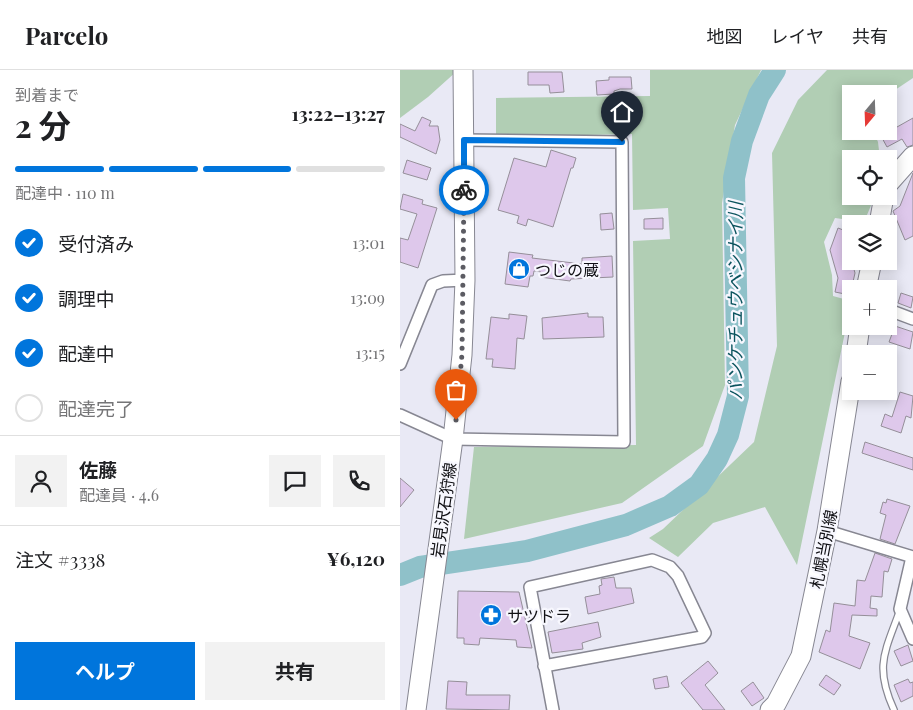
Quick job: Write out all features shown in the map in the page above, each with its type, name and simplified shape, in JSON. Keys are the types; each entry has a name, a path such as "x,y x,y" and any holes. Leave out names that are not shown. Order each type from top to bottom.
{"main road":[{"name":"岩見沢石狩線","path":"416,710 453,439 462,354 465,280 464,70"},
{"path":"897,174 913,156"},
{"name":"札幌当別線","path":"770,710 776,704 801,656 827,531 848,400"}],"street":[{"path":"400,415 453,439 624,442 622,142 464,140"},
{"path":"400,364 432,285 465,280"},
{"path":"897,313 913,319"},
{"path":"827,531 912,557 900,609 913,639"},
{"path":"544,666 702,637 705,633 678,576 670,567 652,560 530,587 544,666 553,710"}],"lane":[{"path":"894,710 886,692 881,665 900,609"}],"green space":[{"path":"400,70 457,71 428,97 400,118"},
{"path":"650,70 761,70 735,125 722,203 725,385 703,446 622,503 464,539 474,447 636,445 633,241 670,239 668,208 633,210 632,134 496,137 496,98 650,96"},
{"path":"827,70 913,70 913,78 898,88 898,85 842,85 842,140 877,140 879,150 842,150 842,205 871,205 867,215 842,215 842,219 835,218 824,242 832,275 833,296 842,298 842,335 844,335 797,565 765,507 713,523 678,557 649,538 663,529 754,442 777,346 772,153 798,100"}],"building":[{"path":"528,72 562,72 564,92 550,93 549,85 528,85"},
{"path":"609,77 631,77 632,89 620,89 614,91 614,94 597,95 596,81 609,80"},
{"path":"422,117 431,121 429,126 438,126 440,140 436,154 400,137 400,124 415,131"},
{"path":"913,118 913,145 907,147 902,139 887,147 883,140 898,140 898,126"},
{"path":"551,150 576,158 573,168 571,168 553,227 528,219 526,226 517,223 519,216 498,210 514,158 546,167"},
{"path":"407,160 431,168 427,180 403,173"},
{"path":"913,173 913,236 905,240 897,221 897,215 895,215 893,211 900,206"},
{"path":"403,194 423,200 422,204 437,208 418,268 400,262 400,238 408,240 417,214 400,209"},
{"path":"612,213 614,229 601,230 600,214"},
{"path":"663,218 663,229 644,229 644,219"},
{"path":"838,228 842,230 842,270 854,270 855,273 853,280 842,280 842,293 835,292 838,278 830,250"},
{"path":"509,252 533,255 532,258 582,264 582,258 612,256 613,277 571,279 570,281 540,277 540,271 534,271 533,276 530,276 528,287 505,284"},
{"path":"901,293 913,297 911,308 898,303"},
{"path":"588,313 588,317 603,317 604,337 543,339 542,318"},
{"path":"509,314 527,316 524,339 517,338 515,369 492,367 493,359 486,359 491,317 509,319"},
{"path":"897,327 913,332 910,349 889,342 892,335 897,335"},
{"path":"900,392 913,396 911,418 906,416 901,433 881,426 885,414 892,417"},
{"path":"865,442 913,458 913,470 862,453"},
{"path":"400,478 414,490 400,507"},
{"path":"887,499 910,506 895,544 880,539 886,515 880,513 883,502 886,503"},
{"path":"875,553 892,559 888,572 884,571 882,597 871,596 870,608 877,609 877,616 852,615 849,636 870,643 860,669 819,652 826,630 830,632 834,603 855,606 857,580 865,581"},
{"path":"614,577 616,588 631,588 634,603 588,614 585,597 600,594 599,586 602,585 601,579"},
{"name":"サツドラ","path":"458,591 519,592 532,648 517,647 516,640 480,638 479,645 464,644 464,638 457,638"},
{"path":"598,622 601,637 582,643 583,649 552,653 548,632"},
{"path":"908,645 913,661 901,666 894,651"},
{"path":"708,661 718,673 705,685 725,710 703,710 681,683"},
{"path":"826,675 841,685 834,695 819,685"},
{"path":"667,676 669,687 655,689 653,679"},
{"path":"908,679 910,683 913,682 913,696 901,702 894,685"},
{"path":"448,681 467,682 466,695 510,695 509,710 446,709"},
{"path":"753,682 764,698 752,706 741,691"}],"waterway":[{"name":"パンケチュウベシナイ川","path":"400,575 420,567 527,551 626,525 670,506 699,485 717,459 728,435 738,396 734,178 742,141 759,95 775,70"}],"way so far":[{"path":"456,420 462,354 465,280 464,190"}],"place":[{"name":"つじの蔵","path":"519,269"},
{"name":"サツドラ","path":"491,615"}],"route":[{"path":"464,190 464,140 622,142"}]}
